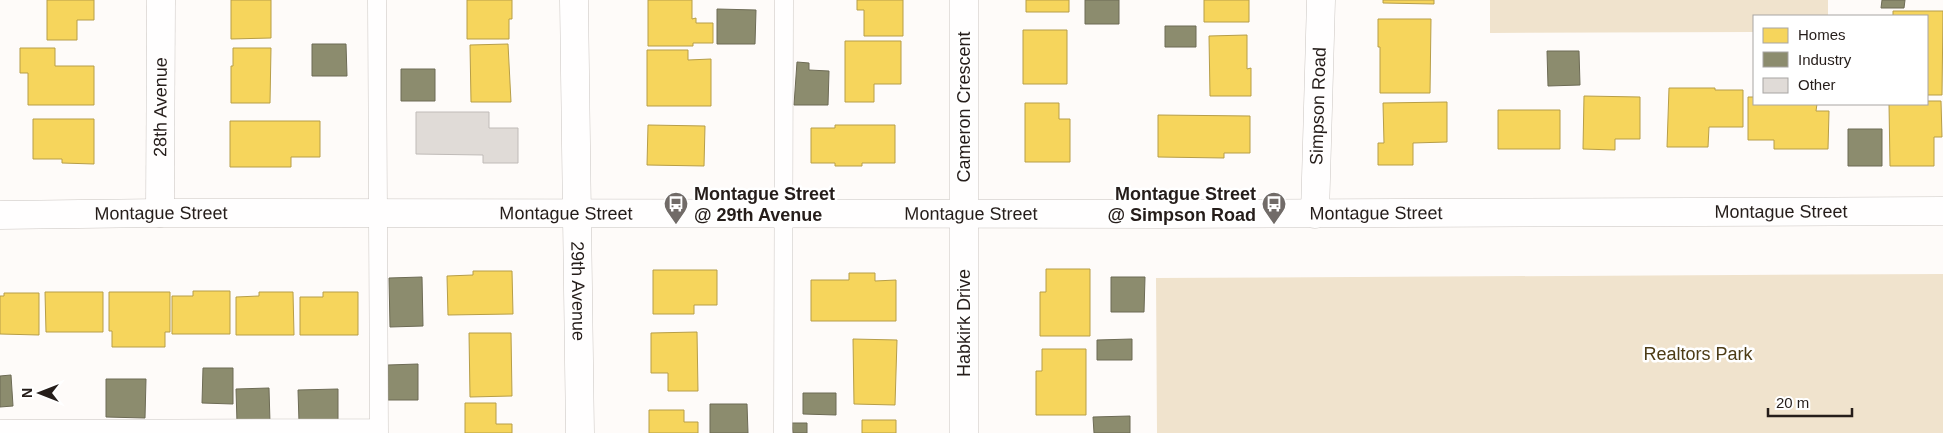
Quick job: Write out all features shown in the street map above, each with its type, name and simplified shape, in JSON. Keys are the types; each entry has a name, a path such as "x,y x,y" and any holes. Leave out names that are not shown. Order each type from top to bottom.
{"street":[{"name":"28th Avenue","path":"160,213 162,0"},
{"name":"29th Avenue","path":"574,0 580,433"},
{"name":"Cameron Crescent","path":"963,214 964,0"},
{"name":"Simpson Road","path":"1315,214 1321,0"},
{"name":"Montague Street","path":"0,215 160,213 1315,214 1943,211"},
{"name":"Habkirk Drive","path":"963,214 964,433"}],"lane":[{"path":"0,429 379,430 377,0"},
{"path":"784,0 784,433"}],"green space":[{"path":"1490,0 1828,0 1828,15 1753,15 1753,32 1490,33"},
{"name":"Realtors Park","path":"1943,274 1943,433 1157,433 1156,278"}],"building: Homes":[{"path":"47,0 94,0 94,20 77,20 77,40 47,40"},
{"path":"231,0 271,0 271,38 231,39"},
{"path":"467,0 512,0 512,19 509,19 509,39 467,39"},
{"path":"648,0 692,0 692,19 696,18 696,23 713,23 713,43 693,43 693,46 648,46"},
{"path":"857,0 903,0 903,36 864,36 864,10 857,10"},
{"path":"1026,0 1069,0 1069,12 1026,12"},
{"path":"1204,0 1249,0 1249,22 1204,22"},
{"path":"1383,0 1434,0 1434,4 1383,3"},
{"path":"1893,11 1943,11 1942,95 1928,95 1928,15 1893,15"},
{"path":"1378,19 1431,19 1430,93 1380,93"},
{"path":"1023,30 1067,30 1067,84 1023,84"},
{"path":"1247,35 1247,69 1251,68 1251,96 1210,96 1209,36"},
{"path":"845,41 901,41 901,84 874,84 874,102 845,102"},
{"path":"508,44 511,102 471,102 470,45"},
{"path":"20,48 55,48 55,66 94,66 94,105 28,105 28,73 20,73"},
{"path":"233,48 271,48 270,103 231,103"},
{"path":"647,50 688,50 688,60 711,59 711,106 647,106"},
{"path":"1669,88 1743,90 1743,127 1709,127 1708,147 1667,147"},
{"path":"1584,96 1640,97 1640,139 1615,139 1615,150 1583,149"},
{"path":"1748,97 1753,97 1753,105 1817,105 1816,111 1829,111 1828,149 1774,149 1774,140 1748,140"},
{"path":"1928,101 1941,101 1942,137 1934,137 1934,166 1890,166 1889,105 1928,105"},
{"path":"1447,102 1447,142 1413,143 1413,165 1378,165 1378,143 1384,143 1383,103"},
{"path":"1025,103 1059,103 1059,119 1070,119 1070,162 1025,162"},
{"path":"1498,110 1560,110 1560,149 1498,149"},
{"path":"1158,115 1250,116 1250,153 1224,153 1224,158 1158,157"},
{"path":"33,119 94,119 94,164 62,163 62,159 33,159"},
{"path":"230,121 320,121 320,157 291,157 291,167 230,167"},
{"path":"648,125 705,126 704,166 647,165"},
{"path":"835,125 895,125 895,163 862,163 862,166 835,166 835,163 811,163 811,128 835,128"},
{"path":"1046,269 1090,269 1090,336 1040,336 1040,292 1046,292"},
{"path":"653,270 717,270 717,305 694,305 694,314 653,314"},
{"path":"473,271 512,271 513,314 448,315 447,276 473,275"},
{"path":"849,273 875,273 875,281 896,280 896,321 811,321 811,280 849,280"},
{"path":"193,291 230,291 230,334 172,334 172,296 193,296"},
{"path":"45,292 103,292 103,332 46,332"},
{"path":"109,292 170,292 170,332 165,332 165,347 112,347 112,331 109,331"},
{"path":"259,292 293,292 294,335 236,335 236,297 259,296"},
{"path":"323,292 358,292 358,335 300,335 300,297 323,297"},
{"path":"4,293 39,293 39,335 0,334 0,296 4,296"},
{"path":"697,332 698,391 668,391 668,373 651,373 651,333"},
{"path":"469,333 511,333 512,396 470,397"},
{"path":"853,339 897,340 895,405 854,404"},
{"path":"1042,349 1086,349 1086,415 1036,415 1036,371 1042,371"},
{"path":"465,403 496,403 496,424 512,424 512,433 465,433"},
{"path":"649,410 684,410 684,422 698,422 698,433 649,433"},
{"path":"862,420 896,420 896,433 862,433"}],"building: Industry":[{"path":"1085,0 1119,0 1119,24 1085,24"},
{"path":"1882,0 1905,0 1904,8 1881,8"},
{"path":"717,9 756,10 755,44 717,44"},
{"path":"1165,26 1196,26 1196,47 1165,47"},
{"path":"312,44 346,44 347,76 312,76"},
{"path":"1547,51 1579,51 1580,85 1548,86"},
{"path":"797,62 809,63 809,70 829,71 828,105 794,105"},
{"path":"401,69 435,69 435,101 401,101"},
{"path":"1848,129 1882,129 1882,166 1848,166"},
{"path":"422,277 423,326 390,327 389,278"},
{"path":"1111,277 1145,277 1144,312 1111,312"},
{"path":"1132,339 1132,360 1097,360 1097,340"},
{"path":"418,364 418,400 388,400 388,365"},
{"path":"203,368 233,368 233,404 202,403"},
{"path":"11,375 13,406 0,407 0,376"},
{"path":"106,379 146,379 145,418 106,417"},
{"path":"269,388 270,423 237,423 236,389"},
{"path":"338,389 338,422 299,422 298,390"},
{"path":"803,393 836,393 836,415 803,414"},
{"path":"710,404 747,404 748,433 710,433"},
{"path":"1130,416 1130,433 1094,433 1093,417"},
{"path":"792,423 807,423 807,433 793,433"}],"building: Other":[{"path":"416,112 489,112 489,128 518,128 518,163 483,163 483,155 416,154"}],"place":[{"name":"Montague Street @ 29th Avenue","path":"676,225"},
{"name":"Montague Street @ Simpson Road","path":"1274,225"}]}
